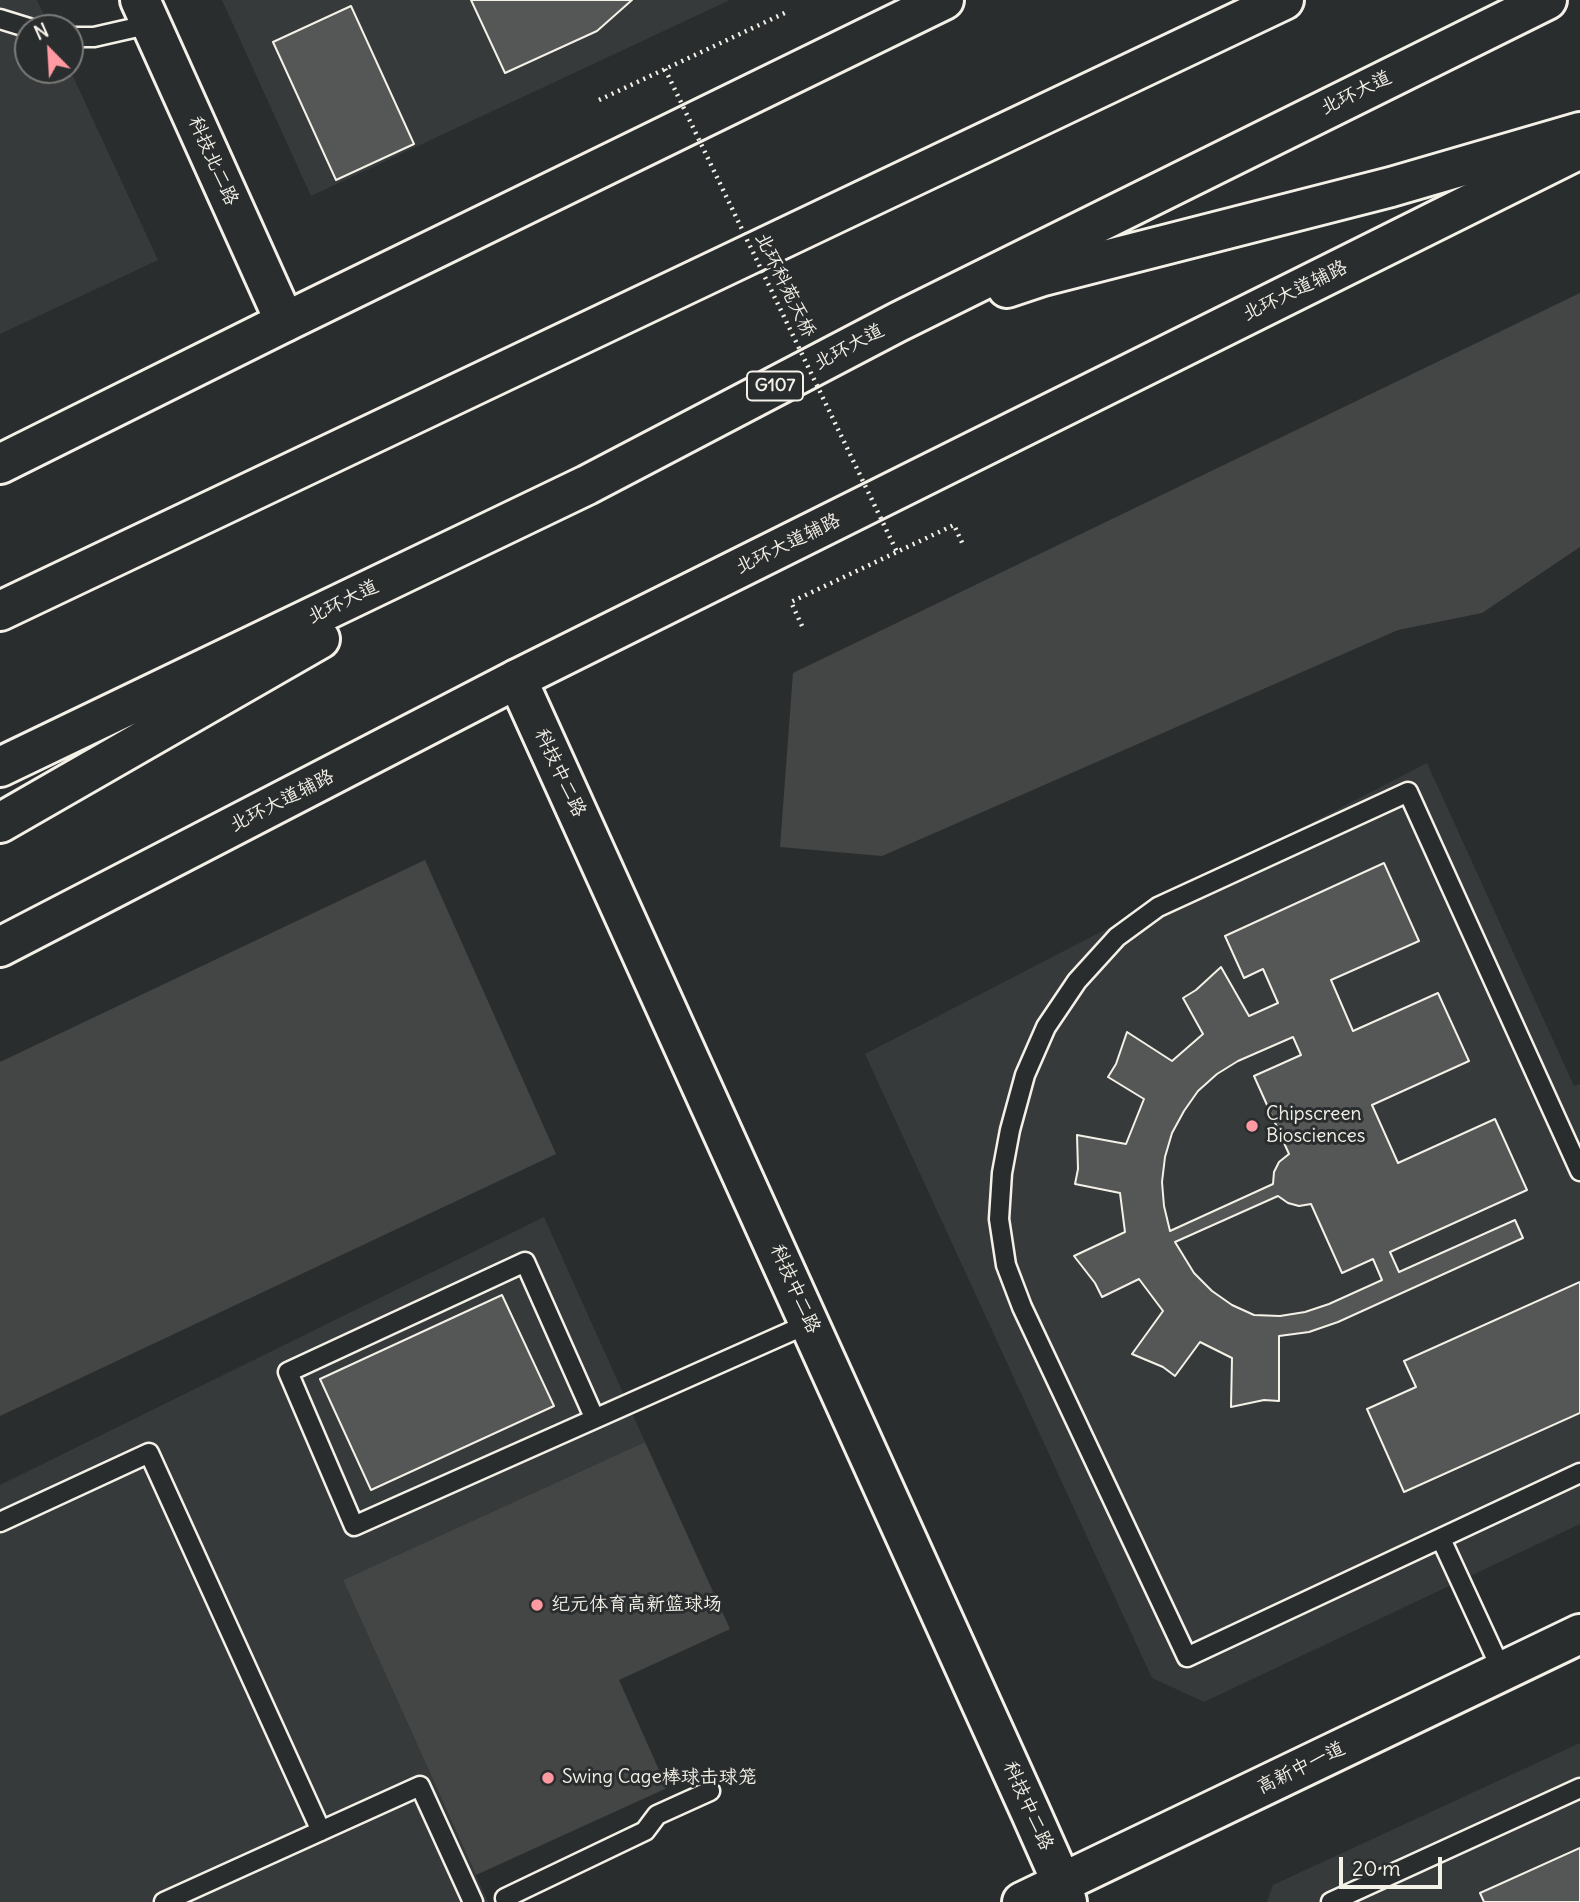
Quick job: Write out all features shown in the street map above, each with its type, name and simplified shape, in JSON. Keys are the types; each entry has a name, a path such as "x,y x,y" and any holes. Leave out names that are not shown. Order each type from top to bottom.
{"main road":[{"path":"0,464 944,0"},
{"path":"0,611 1284,0"},
{"name":"北环大道","path":"0,766 587,485 898,321 1546,0"},
{"name":"科技北二路","path":"146,12 285,322"},
{"path":"898,321 1043,276 1391,187 1580,132"},
{"name":"北环大道辅路","path":"0,947 517,679 1580,149"},
{"path":"0,823 587,485"},
{"name":"科技中二路","path":"517,679 810,1323 1064,1893"},
{"name":"高新中一道","path":"1022,1902 1064,1893 1580,1634"}],"lane":[{"path":"84,37 94,37 146,12"},
{"path":"1580,1171 1408,792 1158,906 1117,937 1077,981 1046,1027 1026,1075 1010,1130 1002,1173 999,1219 1006,1265 1022,1307 1187,1657 1580,1473"},
{"path":"594,1417 525,1262 288,1372 354,1526 810,1323"},
{"path":"0,1522 149,1452 321,1831"},
{"path":"1440,1539 1502,1671"},
{"path":"164,1902 419,1786 473,1902"},
{"path":"1331,1902 1580,1788"},
{"path":"506,1902 505,1898 645,1831 657,1815 710,1791"}],"path":[{"path":"599,100 789,11"},
{"name":"北环科苑天桥","path":"665,69 897,552"},
{"path":"802,626 792,603 897,552 954,525 964,548"}],"shaded area":[{"path":"0,0 37,0 44,14 14,14 14,84 76,84 158,260 0,334"},
{"path":"222,0 730,0 311,196"},
{"path":"1580,293 1580,547 1482,613 1398,630 882,856 780,847 793,673"},
{"path":"1427,763 1574,1086 1580,1084 1580,1524 1204,1702 1152,1678 865,1054"},
{"path":"425,860 556,1154 0,1416 0,1062"},
{"path":"544,1217 645,1442 343,1580 488,1902 0,1902 0,1485"},
{"name":"纪元体育高新篮球场","path":"645,1442 730,1629 619,1680 667,1788 476,1875 343,1580"},
{"path":"1580,1743 1580,1902 1267,1902 1273,1885"}],"building":[{"path":"471,0 632,0 597,31 505,73"},
{"path":"351,6 414,144 336,180 273,42"},
{"path":"1384,863 1419,941 1331,980 1353,1031 1438,993 1469,1061 1372,1105 1398,1163 1495,1119 1527,1190 1390,1252 1399,1272 1515,1220 1523,1238 1338,1322 1309,1332 1279,1336 1279,1401 1264,1400 1231,1407 1232,1358 1200,1342 1175,1376 1163,1367 1132,1354 1163,1311 1139,1279 1102,1297 1095,1283 1074,1256 1125,1232 1120,1193 1075,1184 1078,1169 1077,1135 1126,1144 1144,1099 1108,1077 1116,1064 1127,1032 1172,1061 1203,1034 1183,998 1221,967 1249,1016 1278,1003 1263,969 1244,978 1225,936","holes":["1293,1037 1301,1055 1254,1076 1289,1154 1279,1162 1274,1172 1273,1184 1170,1231 1162,1182 1172,1133 1184,1111 1198,1091 1217,1074 1238,1061","1278,1196 1299,1206 1311,1204 1342,1273 1373,1259 1382,1280 1329,1304 1280,1316 1254,1315 1232,1305 1212,1291 1194,1273 1175,1242"]},
{"path":"1580,1282 1580,1413 1404,1492 1367,1409 1416,1387 1404,1361"},
{"path":"502,1295 554,1406 371,1490 320,1379"},
{"path":"1580,1848 1580,1902 1484,1902 1480,1893"}],"place":[{"name":"Chipscreen Biosciences","path":"1252,1126"},
{"name":"纪元体育高新篮球场","path":"537,1605"},
{"name":"Swing Cage棒球击球笼","path":"548,1778"}]}
